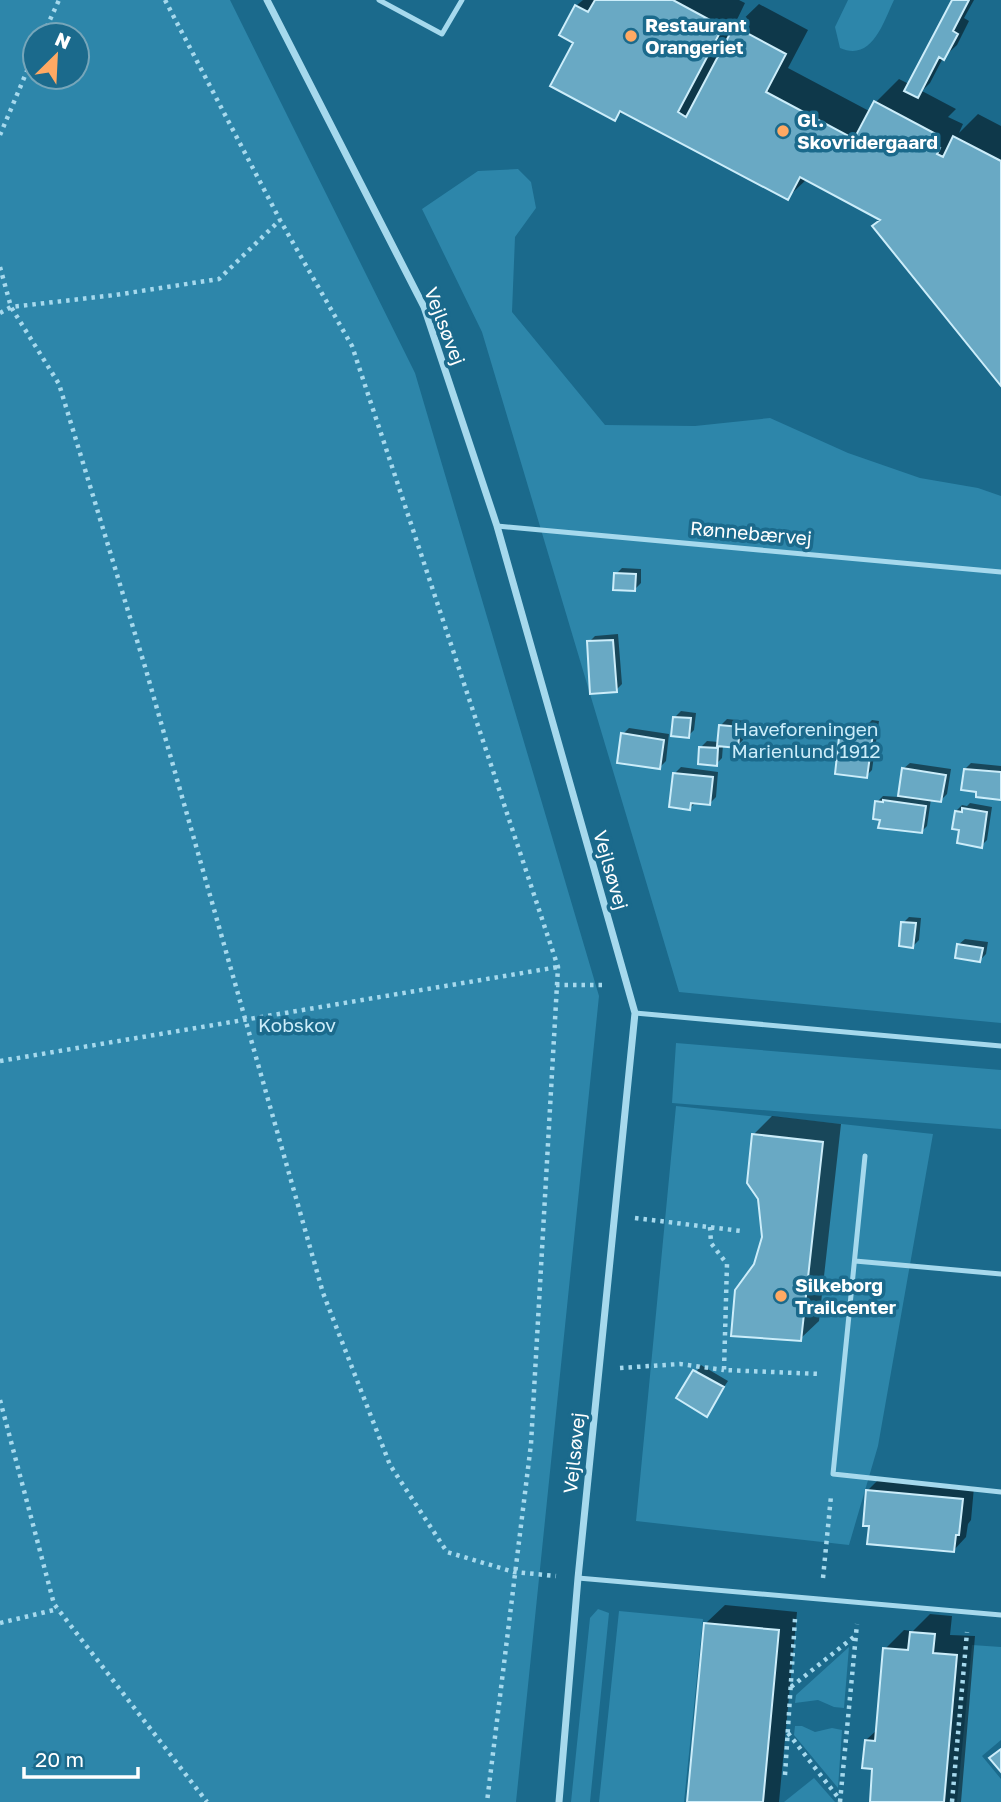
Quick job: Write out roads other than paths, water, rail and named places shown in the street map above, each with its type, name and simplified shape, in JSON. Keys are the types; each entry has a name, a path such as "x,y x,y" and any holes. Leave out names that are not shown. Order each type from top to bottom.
{"street":[{"name":"Vejlsøvej","path":"267,0 424,307 497,526 635,1013 598,1370 559,1802"}],"lane":[{"path":"379,0 442,34 461,0"},
{"name":"Rønnebærvej","path":"497,526 1001,572"},
{"path":"635,1013 1001,1046"},
{"path":"865,1156 834,1475 1001,1492"},
{"path":"855,1261 1001,1274"},
{"path":"578,1578 1001,1615"}],"place":[{"name":"Restaurant Orangeriet","path":"631,36"},
{"name":"Gl. Skovridergaard","path":"783,131"},
{"name":"Silkeborg Trailcenter","path":"781,1296"}],"park label":[{"name":"Haveforeningen Marienlund 1912","path":"806,740"},
{"name":"Kobskov","path":"297,1025"}]}
